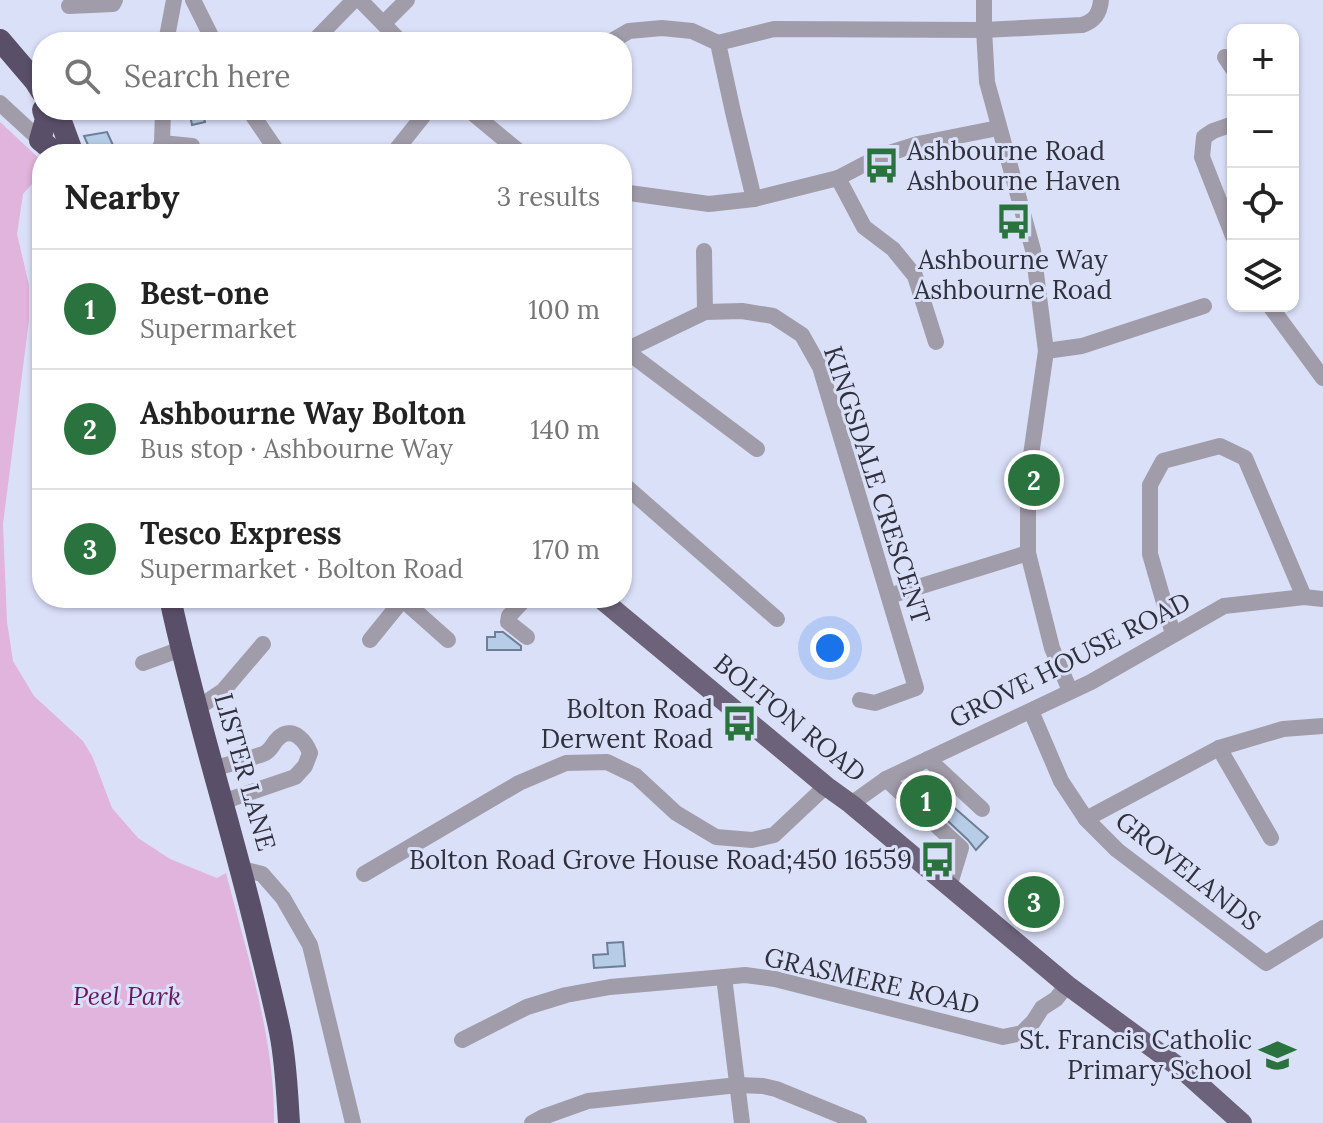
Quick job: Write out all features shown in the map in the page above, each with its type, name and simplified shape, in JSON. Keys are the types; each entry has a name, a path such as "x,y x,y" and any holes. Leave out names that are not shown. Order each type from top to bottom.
{"highway":[{"path":"0,40 32,78"},
{"path":"46,120 48,144"},
{"path":"59,120 69,144"},
{"name":"LISTER LANE","path":"172,608 212,769 242,869"},
{"path":"242,869 280,1033 287,1077 289,1123"}],"main road":[{"name":"BOLTON ROAD","path":"612,608 1067,985 1184,1071 1229,1119"}],"street":[{"path":"69,6 113,4 115,0"},
{"path":"168,32 174,0"},
{"path":"193,0 209,32"},
{"path":"323,32 354,0"},
{"path":"360,0 392,32"},
{"path":"384,23 407,0"},
{"path":"984,0 987,82 1033,250 1046,351 1028,476 1028,553 1052,648 1070,691"},
{"path":"627,32 662,28 692,31 718,43 774,29 984,30 1082,25 1091,23 1100,11 1101,0"},
{"path":"718,43 754,199"},
{"path":"0,103 45,144"},
{"path":"160,144 162,120"},
{"path":"256,120 272,144"},
{"path":"401,144 420,120"},
{"path":"481,120 510,144"},
{"path":"1227,126 1204,137 1202,157 1227,221"},
{"path":"632,193 709,204 754,199 838,178 880,156 918,144 998,128"},
{"path":"838,178 864,227 893,249 915,276 936,342"},
{"path":"704,251 705,312"},
{"path":"1046,351 1082,346 1204,306"},
{"name":"KINGSDALE CRESCENT","path":"632,347 705,312 742,311 773,316 802,335 820,367 916,688 875,703 860,700"},
{"path":"1274,312 1323,378"},
{"path":"632,357 757,449"},
{"path":"1173,634 1150,554 1150,485 1163,461 1220,446 1245,458 1304,597"},
{"path":"632,492 777,619"},
{"path":"889,596 1028,553"},
{"name":"GROVE HOUSE ROAD","path":"851,804 886,779 1091,682 1224,606 1304,597 1323,599"},
{"path":"370,640 396,608"},
{"path":"413,608 448,640"},
{"path":"517,608 508,622 527,637"},
{"path":"196,709 223,691 263,644"},
{"path":"143,663 181,649"},
{"name":"GROVELANDS","path":"1031,711 1061,781 1086,819 1117,850 1266,963 1323,928"},
{"path":"1086,819 1219,748 1283,729 1323,726"},
{"path":"212,769 267,753 281,736 290,734 299,736 310,753 305,766 295,777 222,802"},
{"path":"1219,748 1271,838"},
{"path":"928,759 982,809"},
{"path":"364,874 519,783 566,763 607,762 636,776 676,813 716,837 752,840 774,835 826,786"},
{"path":"886,779 961,848 949,887"},
{"name":"LISTER LANE","path":"242,869 262,874 283,898 310,945 353,1123"},
{"name":"GRASMERE ROAD","path":"462,1040 527,1007 566,995 610,987 745,975 775,979 1003,1037 1022,1033 1042,1008 1056,999 1067,985"},
{"path":"724,977 742,1123"},
{"path":"532,1123 588,1101 738,1085 776,1089 859,1123"}],"green space":[{"name":"Peel Park","path":"0,122 32,152 32,184 23,194 17,234 29,285 29,320 3,524 7,622 13,661 34,696 83,741 93,758 112,808 138,838 170,859 217,878 226,873 265,1028 274,1123 0,1123"}],"building":[{"path":"191,120 204,120 205,122 192,125"},
{"path":"107,132 112,144 88,144 84,136"},
{"path":"495,632 503,632 521,646 521,650 487,650 487,637 495,637"},
{"path":"927,784 988,837 976,850 919,794"},
{"path":"623,942 625,966 594,968 593,955 608,954 607,943"}],"place":[{"name":"Ashbourne Road Ashbourne Haven","path":"881,166"},
{"name":"Ashbourne Way Ashbourne Road","path":"1013,221"},
{"name":"Ashbourne Way Bolton","path":"1034,480"},
{"name":"Bolton Road Derwent Road","path":"739,724"},
{"name":"Best-one","path":"926,801"},
{"name":"Bolton Road Grove House Road;450 16559","path":"938,860"},
{"name":"Tesco Express","path":"1034,902"},
{"name":"St. Francis Catholic Primary School","path":"1278,1055"}]}
